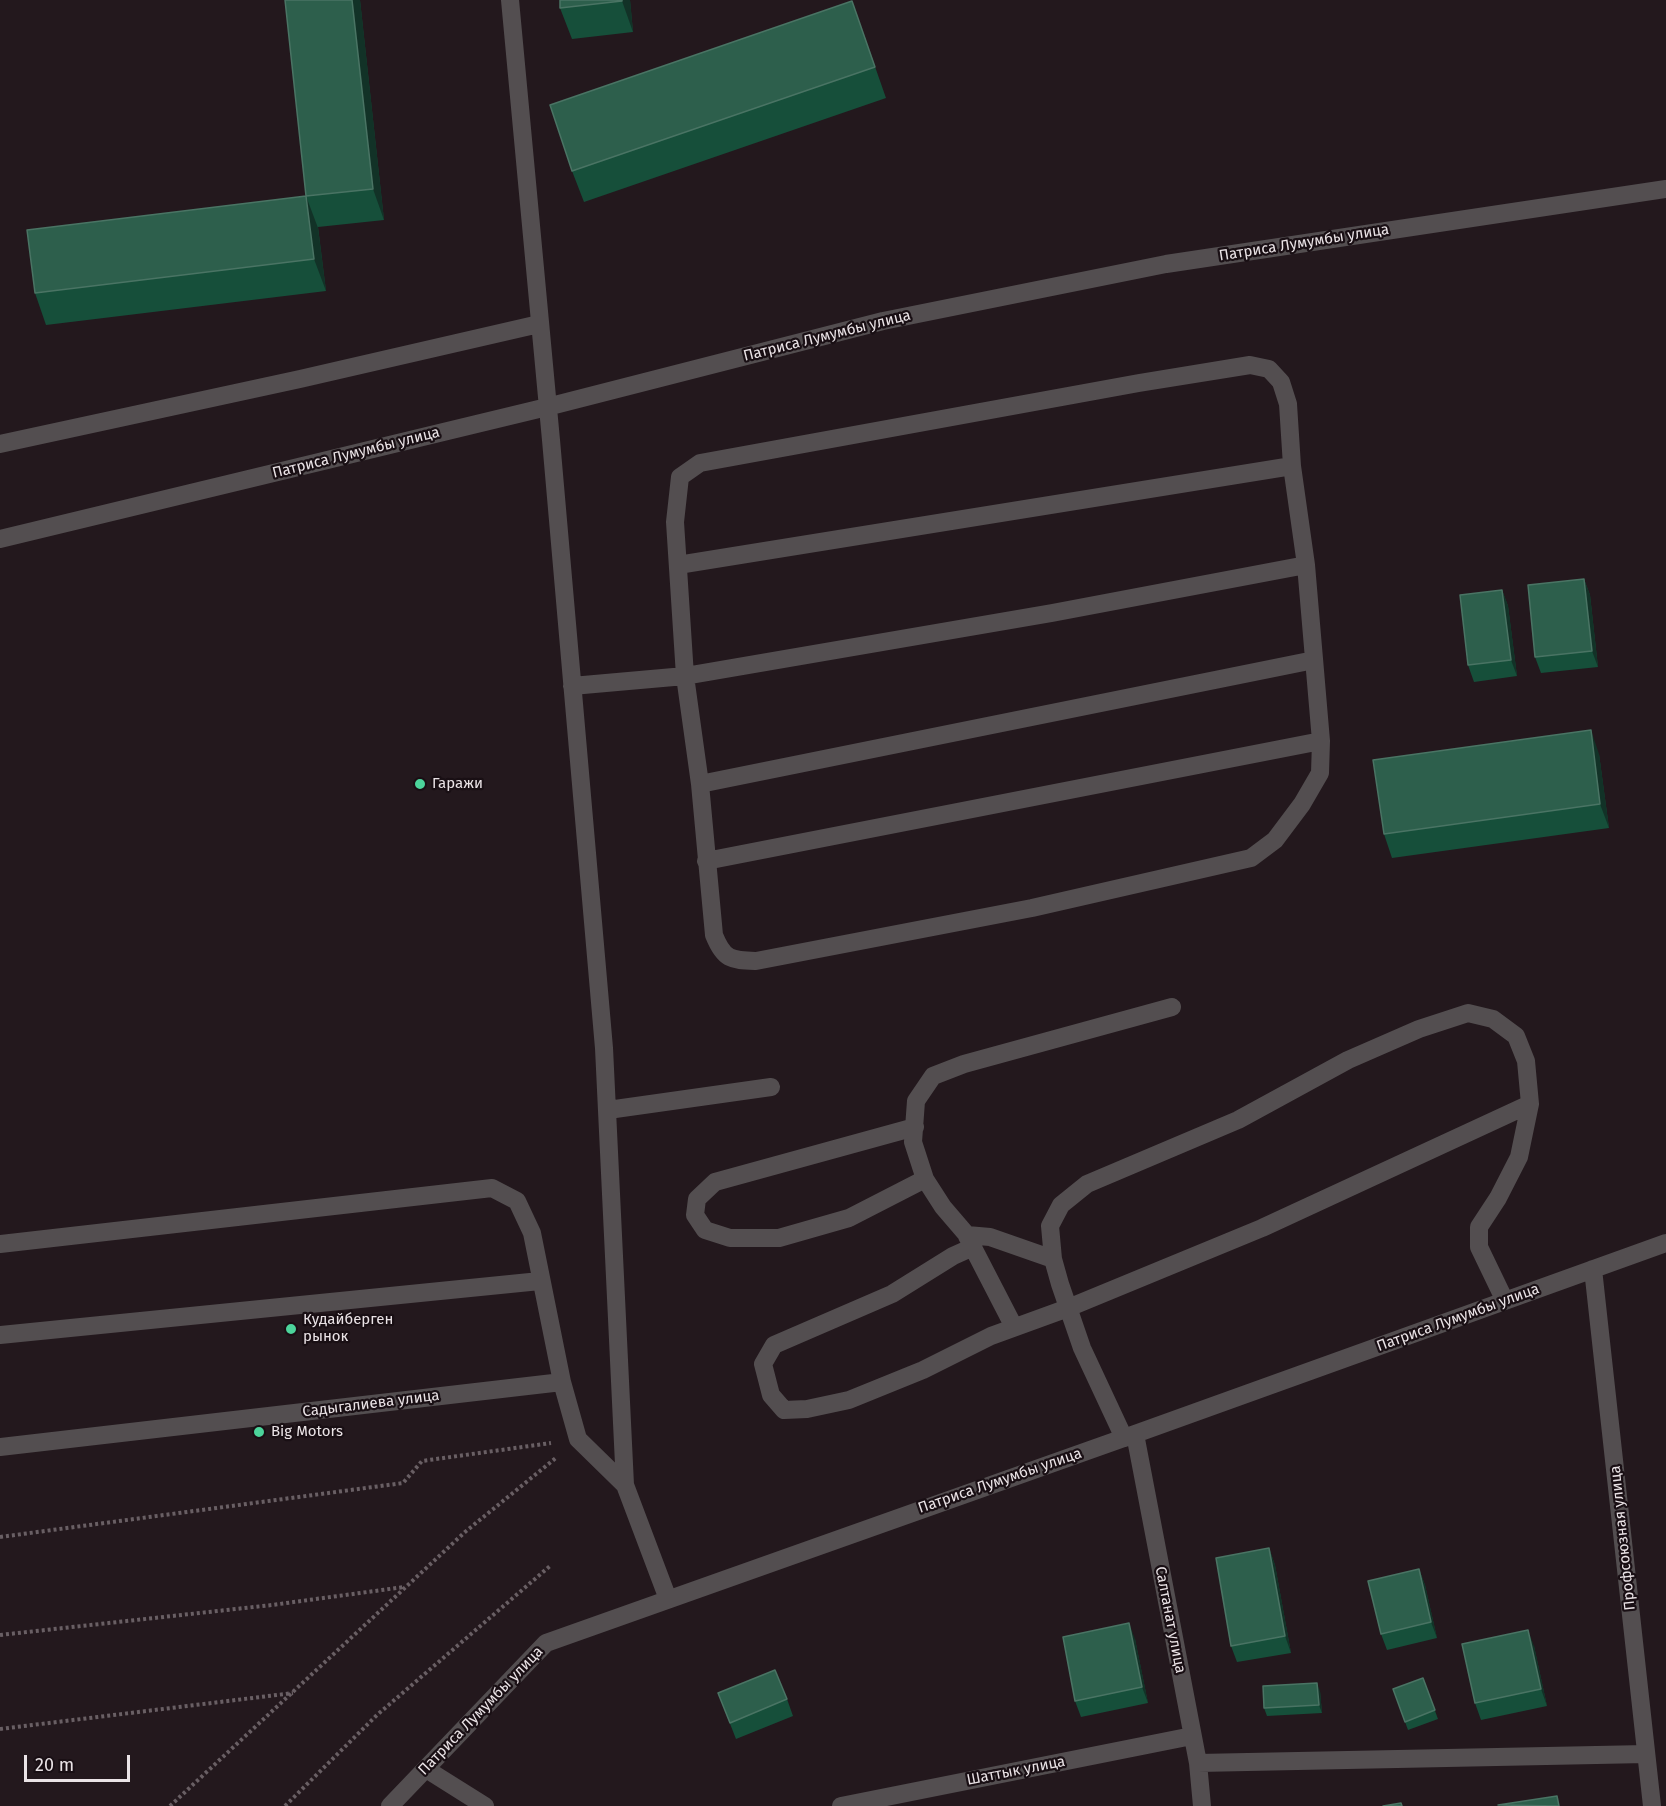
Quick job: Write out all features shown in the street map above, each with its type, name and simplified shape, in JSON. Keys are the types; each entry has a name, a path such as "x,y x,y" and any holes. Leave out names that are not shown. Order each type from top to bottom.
{"street":[{"path":"510,0 608,1110 625,1485 668,1599"},
{"name":"Патриса Лумумбы улица","path":"0,539 546,407 882,321 1166,264 1666,189"},
{"path":"0,444 539,324"},
{"path":"1250,365 1269,369 1281,382 1288,404 1292,466 1306,565 1321,741 1320,773 1302,804 1275,840 1251,858 1032,908 756,961 734,960 720,950 714,935 700,784 685,676 675,522 680,477 700,464 1139,383 1250,365"},
{"path":"678,566 1292,466"},
{"path":"572,686 685,676 1052,613 1306,565"},
{"path":"700,784 1314,660"},
{"path":"706,861 1321,741"},
{"path":"1014,1327 970,1241 924,1179 913,1142 916,1101 933,1076 964,1064 1172,1006"},
{"name":"Салтанат улица","path":"1202,1806 1198,1763 1129,1436 1082,1348 1053,1259 1050,1226 1061,1205 1087,1184 1238,1120 1348,1060 1419,1029 1468,1013 1493,1018 1516,1036 1526,1061 1530,1104 1519,1157 1498,1198 1479,1227 1479,1247 1505,1301"},
{"path":"608,1110 771,1087"},
{"path":"1053,1259 990,1237 970,1241 953,1256 892,1294 774,1345 763,1364 771,1395 784,1410 807,1409 849,1400 923,1370 991,1336 1068,1308 1262,1228 1530,1104"},
{"path":"915,1127 715,1182 697,1199 695,1215 705,1230 730,1238 779,1238 849,1218 924,1179"},
{"path":"0,1244 492,1188 517,1201 531,1233 562,1382 578,1439 625,1485"},
{"name":"Патриса Лумумбы улица","path":"390,1806 546,1643 1666,1243"},
{"name":"Профсоюзная улица","path":"1593,1269 1652,1806"},
{"path":"0,1335 540,1281"},
{"name":"Садыгалиева улица","path":"0,1447 562,1382"},
{"name":"Шаттык улица","path":"841,1806 1192,1736"},
{"path":"1198,1763 1646,1754"},
{"path":"426,1769 486,1806"}],"path":[{"path":"0,1537 403,1483 422,1461 578,1439"},
{"path":"170,1806 465,1532 578,1439"},
{"path":"285,1806 377,1715 550,1566"},
{"path":"0,1635 272,1605 406,1587"},
{"path":"0,1730 293,1693"}],"building":[{"path":"285,0 352,0 373,189 306,196"},
{"path":"560,0 622,0 622,1 560,8"},
{"path":"852,1 875,67 572,171 550,105"},
{"path":"306,196 314,259 35,293 27,230"},
{"path":"1584,579 1592,651 1535,657 1528,585"},
{"path":"1502,590 1511,660 1468,665 1460,595"},
{"path":"1591,730 1600,804 1384,834 1373,760"},
{"path":"1269,1548 1285,1636 1231,1646 1216,1558"},
{"path":"1419,1569 1431,1622 1381,1634 1368,1581"},
{"path":"1129,1623 1142,1687 1075,1701 1063,1637"},
{"path":"1528,1630 1541,1689 1475,1703 1462,1644"},
{"path":"775,1670 787,1699 730,1723 718,1693"},
{"path":"1423,1678 1435,1710 1405,1722 1393,1689"},
{"path":"1317,1683 1319,1705 1264,1708 1263,1686"},
{"path":"1557,1796 1559,1806 1498,1805"},
{"path":"1401,1803 1402,1806 1383,1806"}],"place":[{"name":"Гаражи","path":"420,784"},
{"name":"Кудайберген рынок","path":"291,1329"},
{"name":"Big Motors","path":"259,1432"}]}
